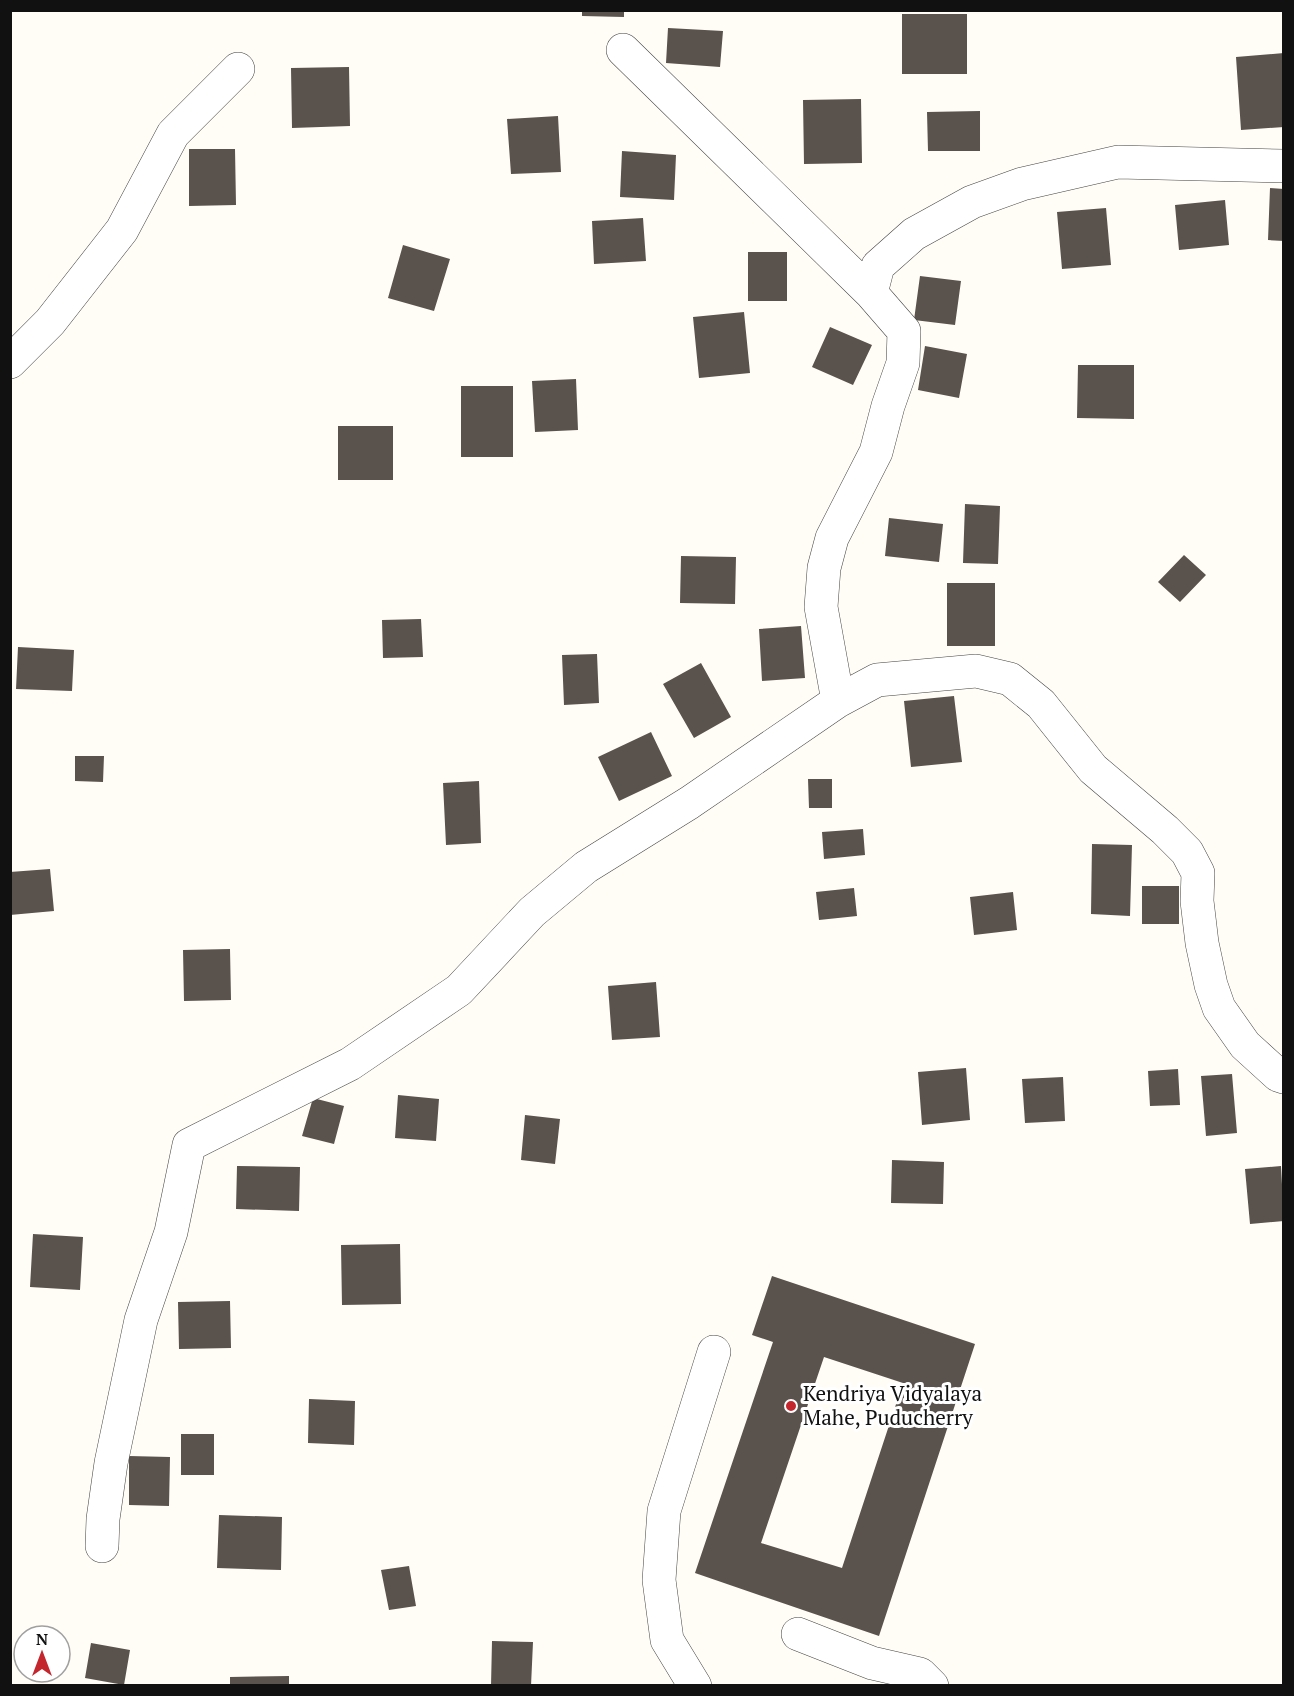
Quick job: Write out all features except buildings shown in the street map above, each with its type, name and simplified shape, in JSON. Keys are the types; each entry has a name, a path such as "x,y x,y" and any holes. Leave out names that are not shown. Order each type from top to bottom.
{"street":[{"path":"623,50 871,293 904,331 903,363 888,406 876,452 832,538 824,568 821,607 838,701"},
{"path":"10,362 50,322 122,230 173,134 238,69"},
{"path":"871,293 878,266 914,234 972,202 1022,184 1118,162 1284,166"},
{"path":"102,1546 103,1519 111,1463 141,1320 171,1232 189,1145 350,1064 459,990 532,912 586,867 689,803 838,701 877,680 976,671 1010,679 1041,704 1093,769 1165,830 1187,852 1198,873 1197,901 1203,943 1211,985 1219,1008 1245,1044 1278,1075 1284,1077"},
{"path":"695,1686 667,1640 659,1580 664,1510 714,1352"},
{"path":"798,1634 872,1663 920,1674 932,1686"}],"place":[{"name":"Kendriya Vidyalaya Mahe, Puducherry","path":"791,1406"}]}
